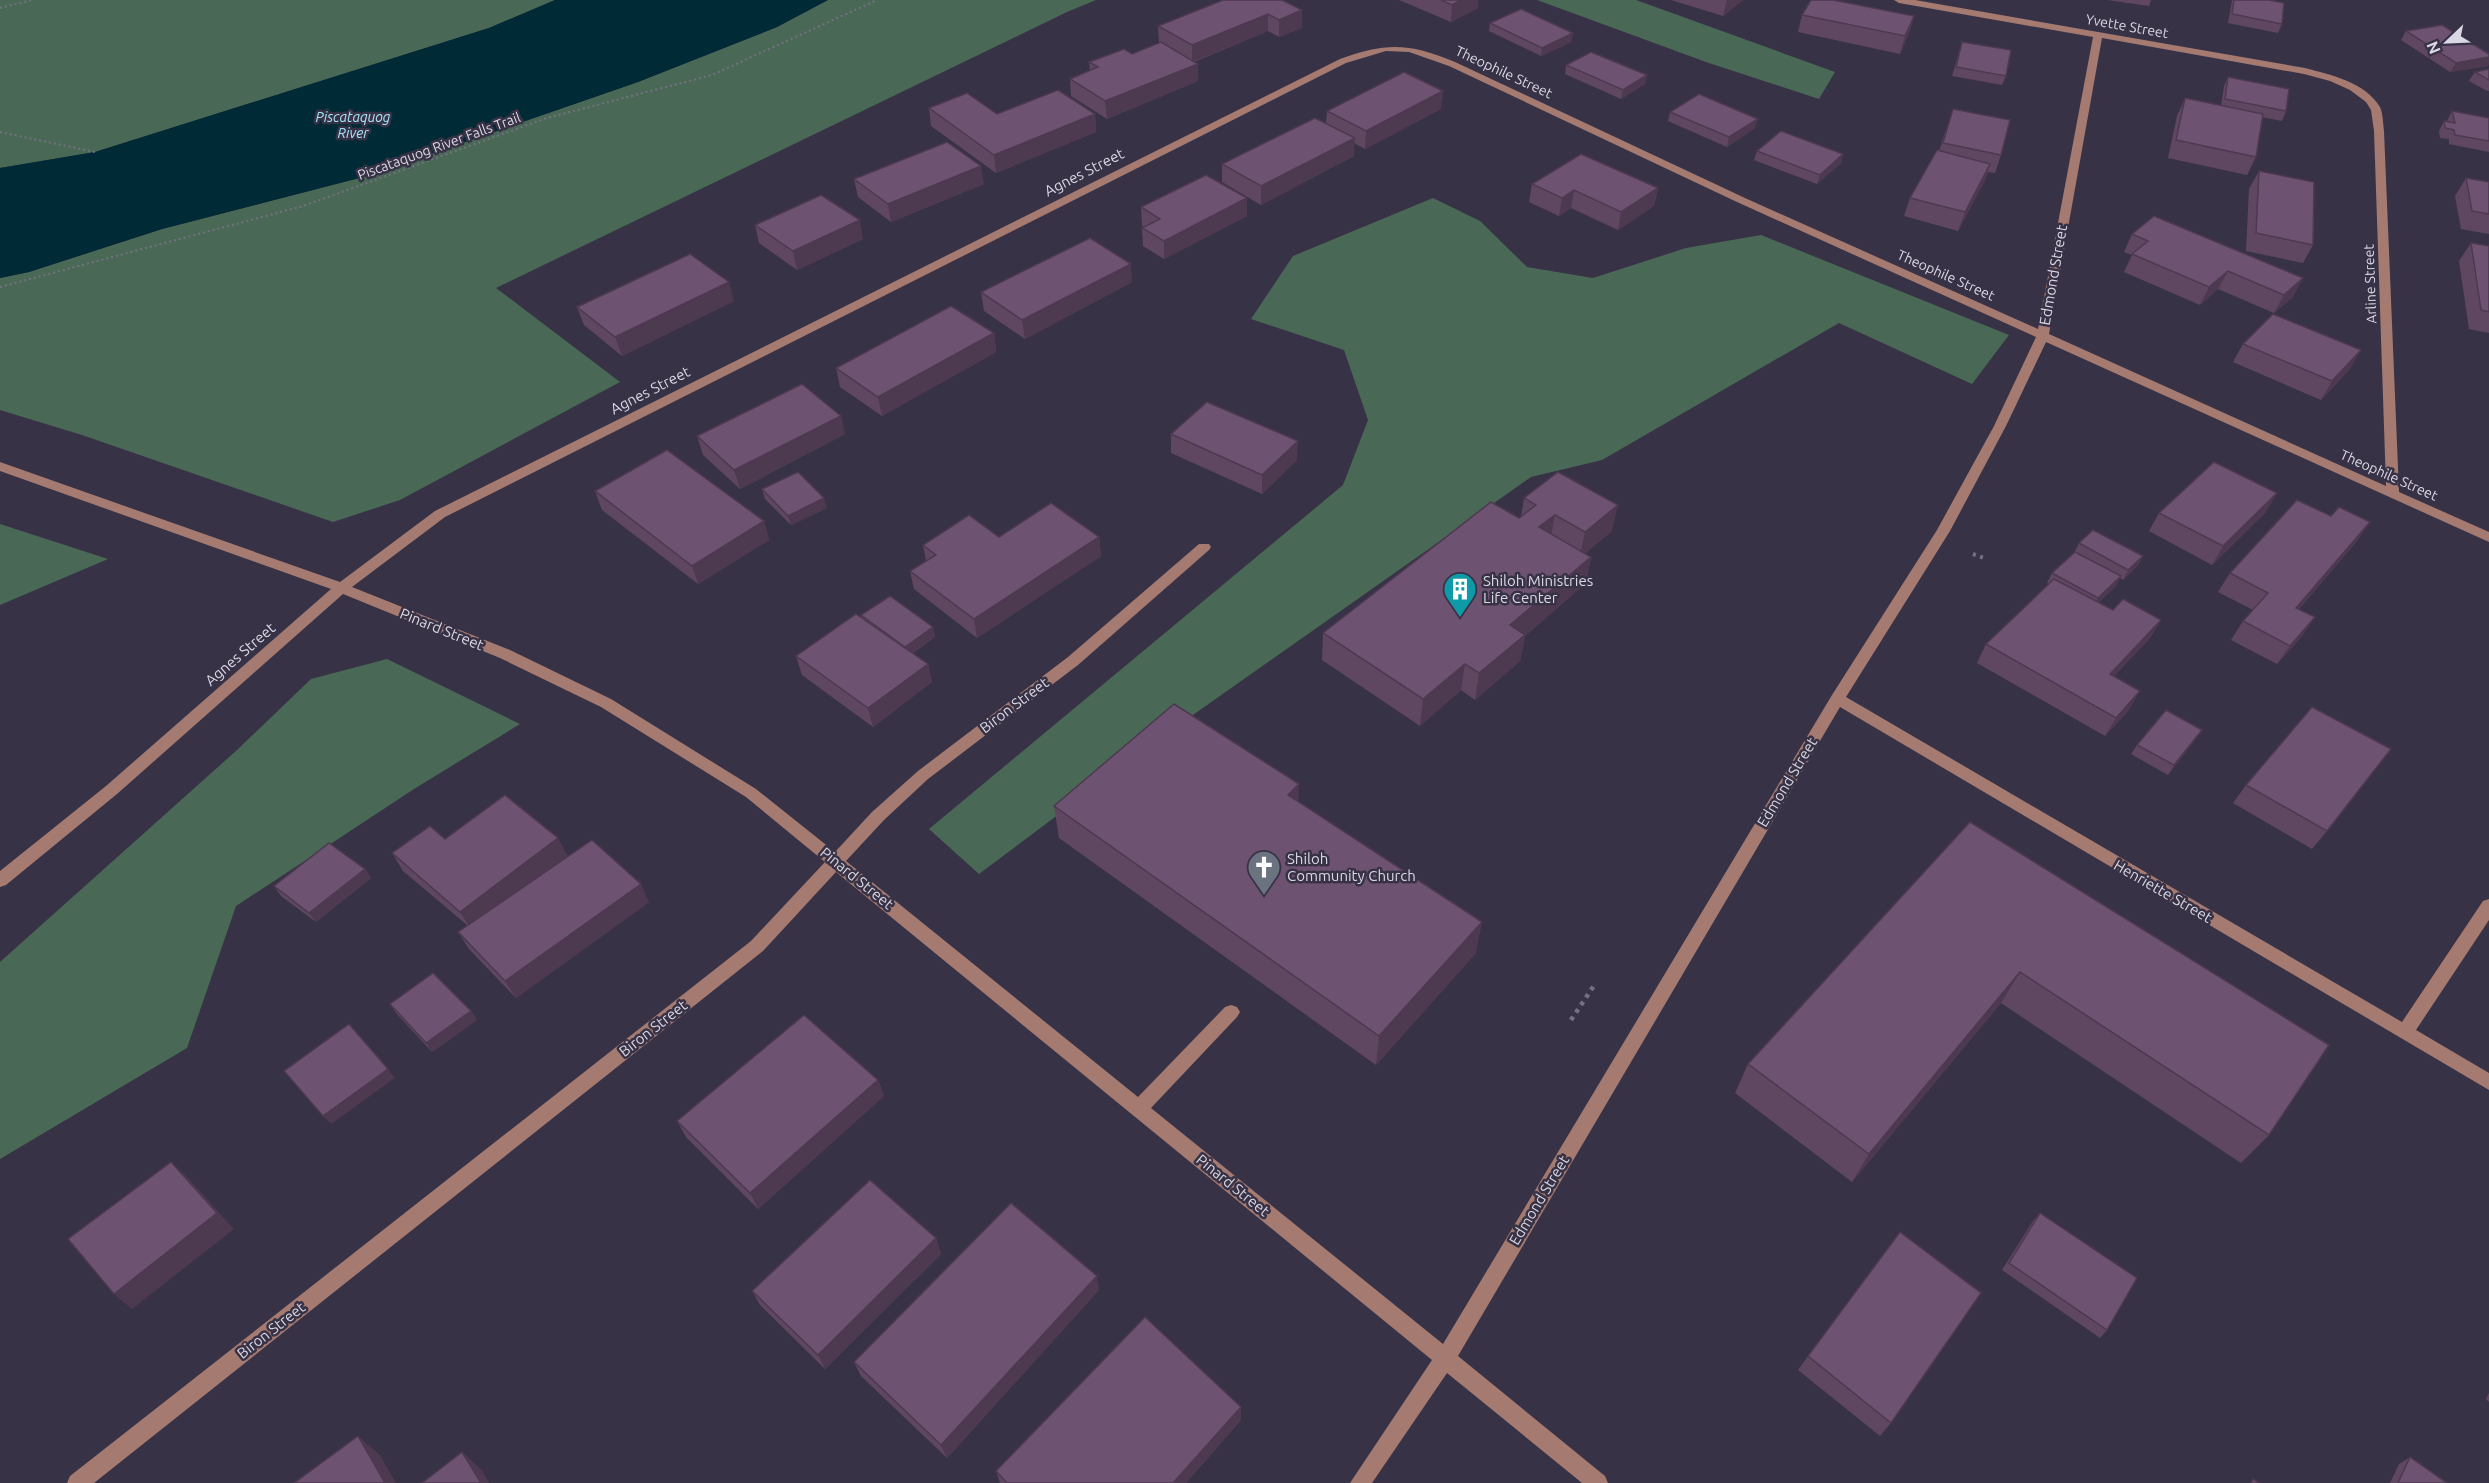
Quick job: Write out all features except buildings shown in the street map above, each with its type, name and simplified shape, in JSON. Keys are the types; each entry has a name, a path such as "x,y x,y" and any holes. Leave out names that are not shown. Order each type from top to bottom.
{"street":[{"name":"Yvette Street","path":"1899,0 2305,71 2349,86"},
{"name":"Edmond Street","path":"1360,1483 1445,1359 1837,699 1943,531 2000,426 2043,335 2098,34"},
{"name":"Theophile Street","path":"1389,47 1404,46 1452,64 1741,200 2489,537"},
{"name":"Agnes Street","path":"0,880 107,794 340,588 387,550 440,514 1343,61 1375,49 1389,47"},
{"name":"Arline Street","path":"2349,86 2366,97 2376,109 2379,131 2393,494"},
{"name":"Pinard Street","path":"0,466 340,588 505,654 606,703 751,793 1598,1483"},
{"name":"Biron Street","path":"77,1483 757,946 878,816 923,775 1073,661 1204,547"},
{"name":"Henriette Street","path":"1837,699 2489,1082"},
{"path":"2405,1033 2489,906"},
{"path":"1139,1108 1231,1012"}],"path":[{"path":"0,8 32,0"},
{"name":"Piscataquog River Falls Trail","path":"0,287 303,206 547,118 712,75 877,0"},
{"path":"0,132 95,152"},
{"path":"1571,1020 1595,984"}],"green space":[{"path":"0,0 555,0 489,28 95,152 0,168"},
{"path":"828,0 1096,0 496,288 620,382 400,500 333,522 82,435 0,410 0,278 29,272 162,229 367,176 638,82 777,27"},
{"path":"1537,0 1636,0 1835,72 1819,99 1706,62"},
{"path":"1433,198 1480,221 1527,267 1593,278 1686,248 1761,235 2009,335 1972,384 1839,323 1602,460 1531,477 1163,736 979,874 929,829 1343,485 1368,420 1344,350 1251,319 1293,256"},
{"path":"0,524 108,559 0,605"},
{"path":"387,659 520,724 414,789 236,906 187,1048 0,1159 0,962 237,750 311,679"}],"water":[{"name":"Piscataquog River","path":"555,0 828,0 777,27 638,82 367,176 162,229 29,272 0,278 0,168 95,152 489,28"}],"place":[{"name":"Shiloh Ministries Life Center","path":"1460,618"},
{"name":"Shiloh Community Church","path":"1264,896"}]}
